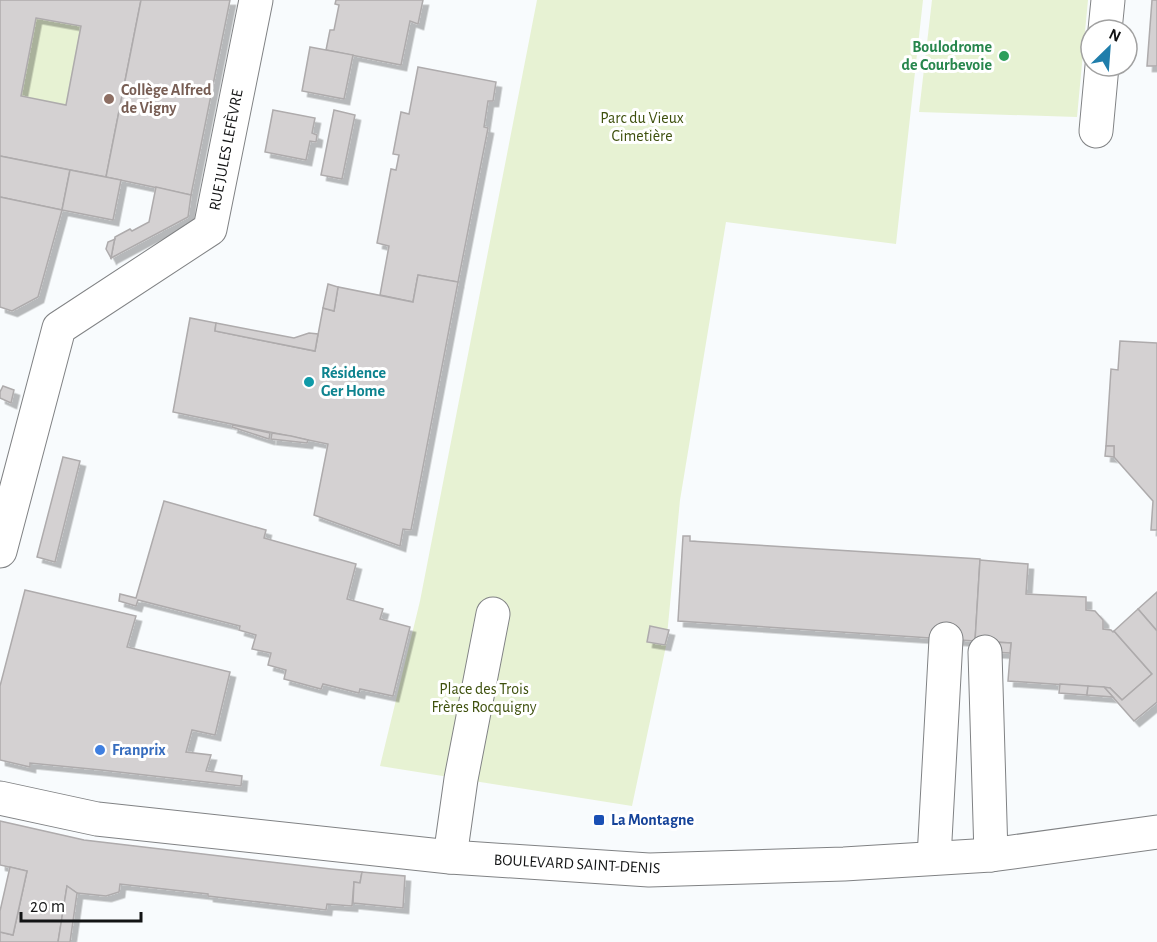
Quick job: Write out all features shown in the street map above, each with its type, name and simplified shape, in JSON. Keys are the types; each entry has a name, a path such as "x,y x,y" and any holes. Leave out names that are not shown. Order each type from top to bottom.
{"main road":[{"name":"RUE JULES LEFÈVRE","path":"0,551 59,328 210,230 256,0"},
{"path":"1106,18 1107,0"},
{"path":"1096,131 1101,78"},
{"path":"450,857 461,779 493,614"},
{"path":"934,858 946,639"},
{"path":"985,651 991,855"},
{"name":"BOULEVARD SAINT-DENIS","path":"0,798 97,819 450,857 649,870 810,865 991,855 1157,832"}],"green space":[{"name":"Parc du Vieux Cimetière","path":"537,0 923,0 896,244 726,222 680,500 666,646 632,806 380,766 420,601"},
{"name":"Boulodrome de Courbevoie","path":"932,0 1088,0 1086,18 1079,18 1081,78 1077,117 919,112"},
{"path":"36,18 81,26 66,105 21,96"}],"building":[{"path":"0,0 141,0 106,177 0,156","holes":["36,18 81,26 66,105 21,96"]},
{"path":"141,0 230,0 191,195 106,177"},
{"path":"336,0 423,0 418,24 410,21 401,65 326,50 330,30 334,30 339,5 335,4"},
{"path":"1152,0 1157,0 1157,66 1147,66"},
{"path":"310,47 353,55 344,99 302,91"},
{"path":"418,67 496,82 493,101 488,101 484,127 488,128 458,282 418,275 413,302 380,295 389,246 377,243 391,169 396,170 399,155 393,154 401,112 409,114"},
{"path":"273,110 315,118 312,133 317,135 316,142 310,141 306,160 265,152"},
{"path":"334,110 355,115 342,179 321,175"},
{"path":"0,156 70,170 62,210 0,197"},
{"path":"70,170 121,180 113,220 62,210"},
{"path":"156,187 191,195 188,217 111,258 115,237 149,222"},
{"path":"0,197 62,210 38,297 12,311 0,307"},
{"path":"115,239 111,258 106,249 108,242"},
{"name":"Résidence Ger Home","path":"418,275 458,282 411,530 403,529 400,546 314,515 328,444 173,412 190,318 216,323 215,331 315,351 323,308 334,311 338,287 413,302"},
{"path":"328,284 338,287 334,311 323,308"},
{"path":"216,323 294,338 309,333 318,334 315,351 215,331"},
{"path":"1120,341 1157,343 1157,530 1151,530 1153,501 1114,457 1114,446 1106,446 1111,369 1118,370"},
{"path":"3,386 14,390 11,403 0,398"},
{"path":"233,425 270,433 269,439 232,427"},
{"path":"272,433 308,440 307,443 271,439"},
{"path":"1106,446 1114,446 1114,457 1105,456"},
{"path":"63,457 80,461 55,562 37,557"},
{"path":"164,501 266,530 264,538 356,564 347,599 383,609 380,619 410,627 393,696 360,689 359,693 323,684 321,689 284,679 286,670 268,665 271,653 252,649 256,635 239,630 240,626 138,600 136,606 119,601 120,594 136,598"},
{"path":"683,536 690,536 690,541 980,559 975,641 678,621"},
{"path":"980,560 1028,564 1026,594 1086,597 1086,610 1095,611 1103,620 1103,629 1114,631 1152,674 1122,700 1110,688 1008,681 1011,643 975,641"},
{"path":"25,590 136,616 127,647 230,672 215,735 192,730 186,752 211,755 206,771 242,776 241,786 30,763 30,767 0,760 0,686"},
{"path":"1157,592 1157,631 1138,609"},
{"path":"1138,609 1157,631 1157,702 1134,721 1104,687 1110,688 1122,700 1152,674 1114,631"},
{"path":"650,626 669,630 665,645 647,642"},
{"path":"975,641 1011,643 1010,653 974,651"},
{"path":"1060,684 1088,686 1087,695 1059,693"},
{"path":"1088,686 1104,687 1113,697 1087,695"},
{"path":"0,821 84,840 362,872 360,883 354,882 352,906 327,904 326,910 120,884 119,892 106,896 77,893 67,886 58,942 0,942 0,932 13,935 27,871 0,865"},
{"path":"10,867 27,871 13,935 0,932 0,911"},
{"path":"362,872 405,876 403,908 353,903 354,882 360,883"},
{"path":"67,886 77,893 70,942 58,942"}],"place":[{"name":"Boulodrome de Courbevoie","path":"1004,56"},
{"name":"Collège Alfred de Vigny","path":"109,99"},
{"name":"Résidence Ger Home","path":"309,382"},
{"name":"Franprix","path":"100,750"},
{"name":"La Montagne","path":"599,820"}],"park label":[{"name":"Place des Trois Frères Rocquigny","path":"484,698"}]}
